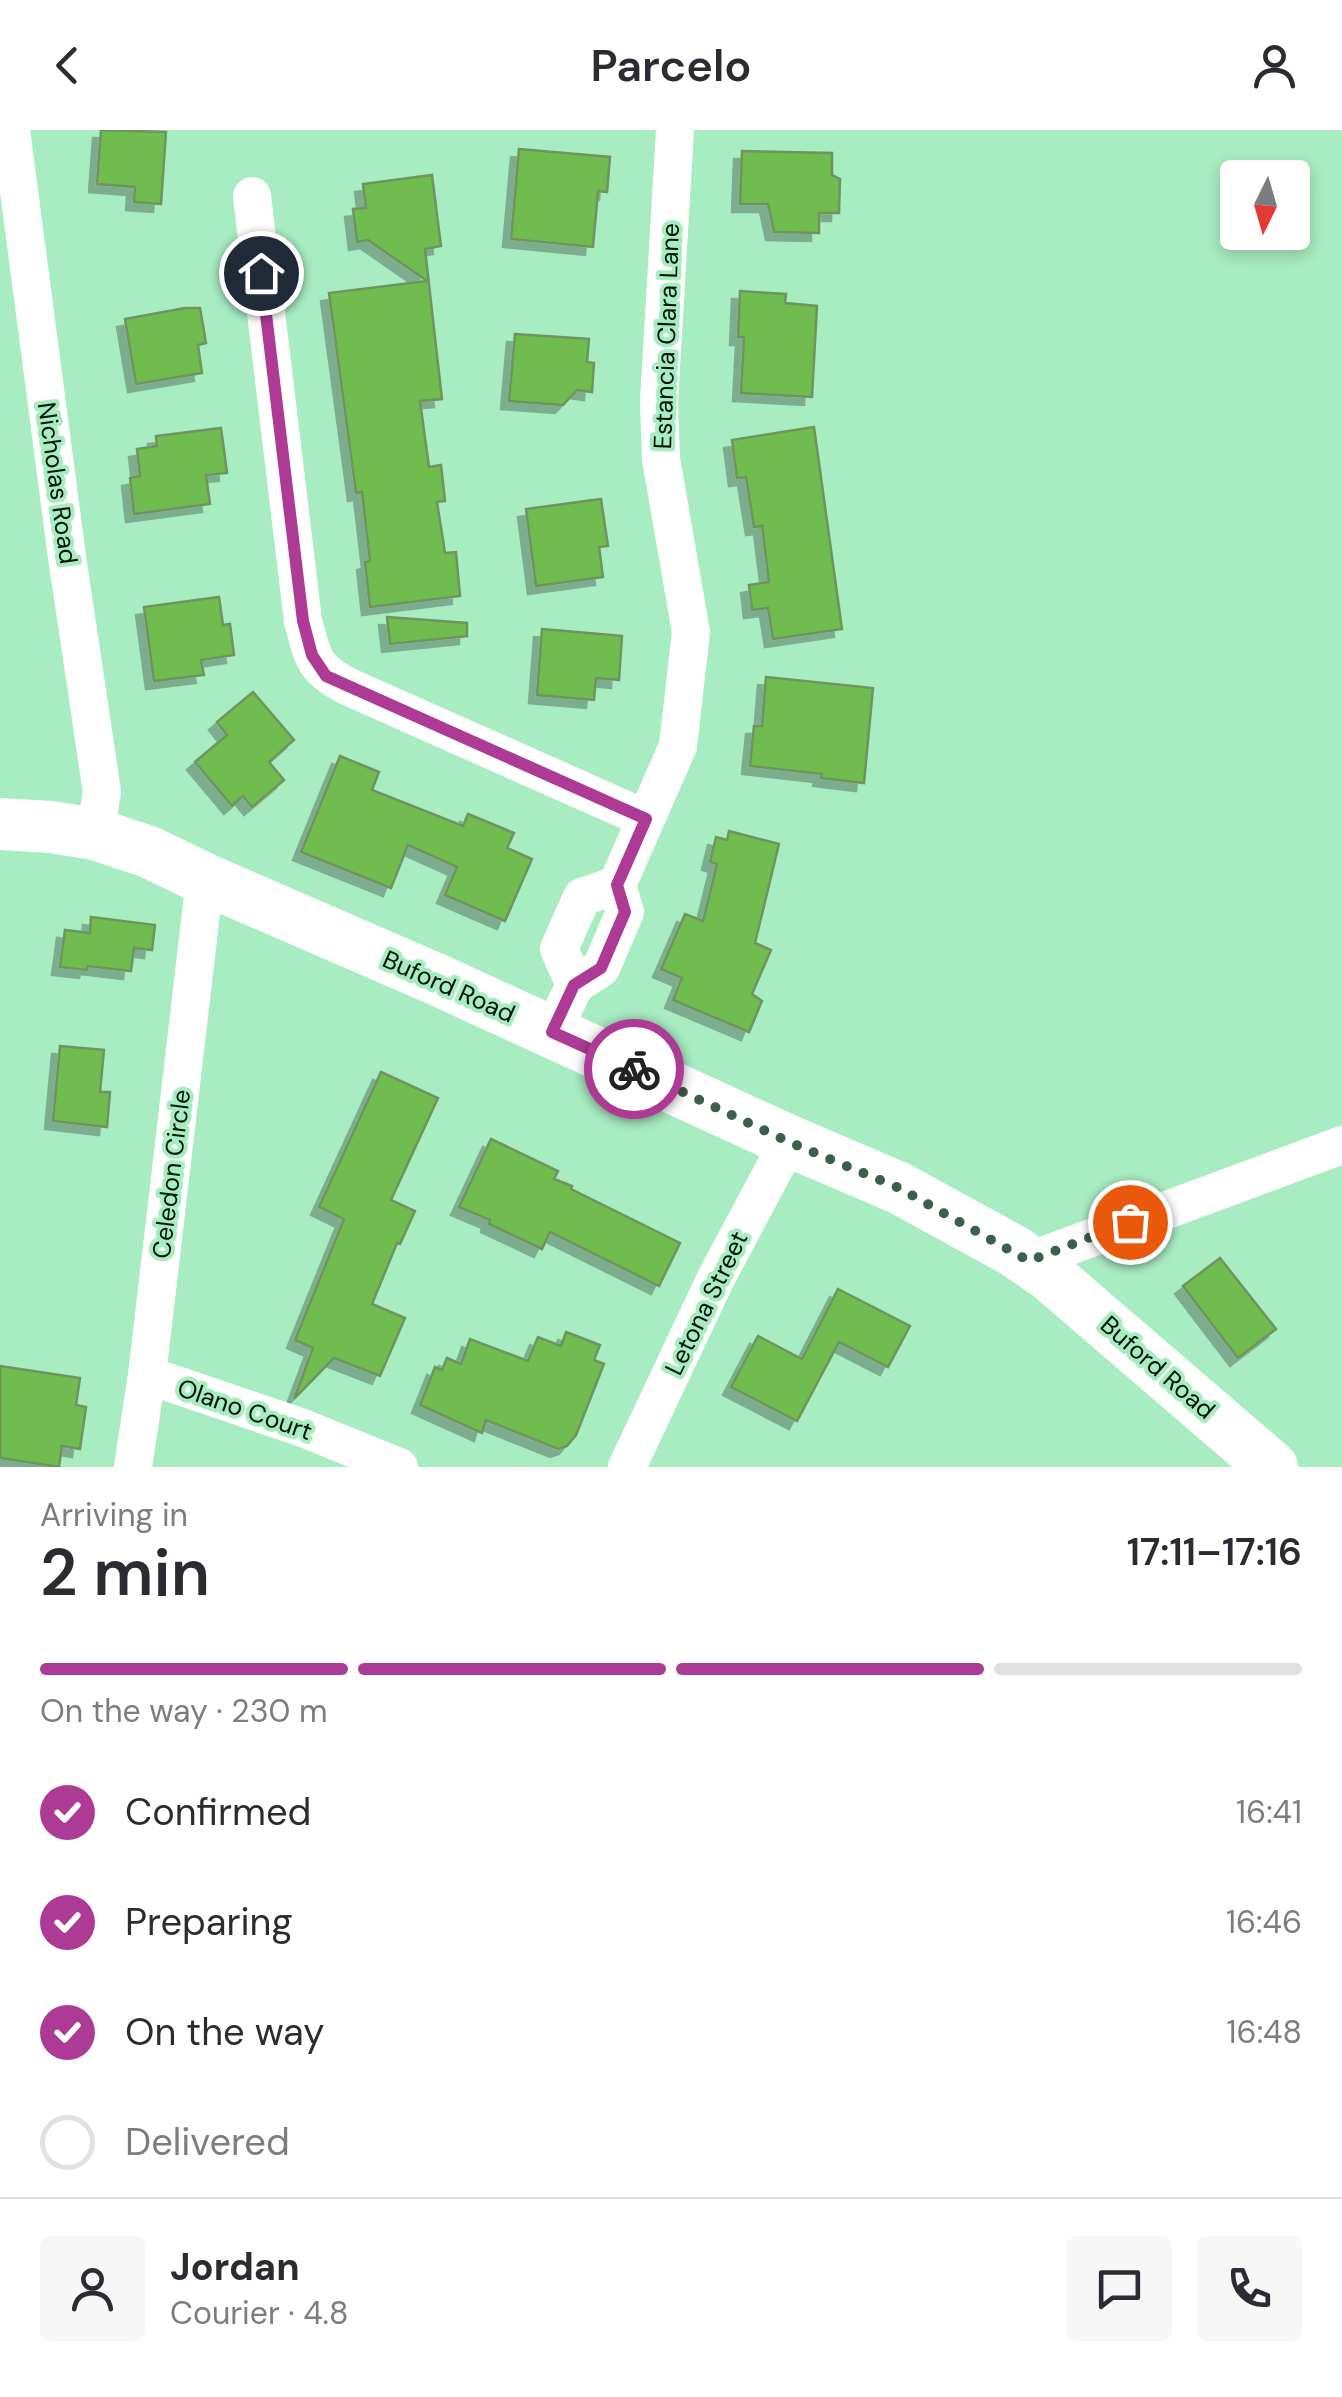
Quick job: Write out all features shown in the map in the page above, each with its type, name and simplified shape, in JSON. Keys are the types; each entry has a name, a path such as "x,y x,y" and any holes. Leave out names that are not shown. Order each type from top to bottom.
{"street":[{"name":"Nicholas Road","path":"11,130 102,792 95,834"},
{"name":"Estancia Clara Lane","path":"552,1032 574,985 558,949 582,898 617,885 678,746 692,632 661,459 659,401 675,130"},
{"path":"252,196 303,621 312,655 326,676 348,687 646,819"},
{"name":"Buford Road","path":"0,824 95,834 149,852 899,1188 1029,1261 1086,1304 1272,1467"},
{"name":"Celedon Circle","path":"133,1467 205,880"},
{"name":"Letona Street","path":"627,1467 716,1278 789,1142"},
{"path":"1029,1261 1342,1145"},
{"name":"Olano Court","path":"147,1375 303,1428 399,1467"}],"building":[{"path":"101,130 166,132 161,204 134,202 135,187 97,184"},
{"path":"519,149 610,157 607,192 598,191 593,247 511,239"},
{"path":"742,151 832,153 832,175 840,179 839,213 819,213 819,233 774,232 768,204 740,204"},
{"path":"432,175 441,246 425,249 442,399 420,401 429,467 441,465 445,501 437,502 445,553 456,552 460,596 370,607 365,562 370,561 362,492 356,493 329,293 427,281 368,240 357,242 353,209 366,208 363,184"},
{"path":"740,291 786,294 785,303 817,306 812,397 741,393 744,337 738,337"},
{"path":"200,308 206,343 198,345 202,373 136,384 125,319"},
{"path":"515,334 589,339 587,362 594,363 592,392 577,390 563,405 509,401"},
{"path":"814,427 842,629 773,639 768,608 752,610 749,585 769,582 762,526 754,527 746,477 737,478 732,440"},
{"path":"221,428 227,473 206,475 210,504 134,514 130,478 140,476 137,449 157,446 156,436"},
{"path":"601,499 608,546 599,547 603,577 536,586 526,509"},
{"path":"219,597 223,625 230,624 234,655 201,660 204,675 154,681 144,607"},
{"path":"387,617 467,623 467,636 390,644"},
{"path":"542,629 622,636 619,680 596,678 594,700 537,695"},
{"path":"766,677 873,688 864,783 750,766 754,726 762,726"},
{"path":"253,692 294,740 269,762 284,780 252,807 243,796 232,806 195,762 227,735 217,722"},
{"path":"340,756 379,772 372,790 463,826 468,814 514,833 507,848 532,859 505,921 445,895 457,867 408,845 391,888 301,852"},
{"path":"729,831 779,844 755,943 771,950 752,994 762,1001 749,1032 673,1000 682,978 661,969 685,914 703,921 717,864 710,862 716,837 727,840"},
{"path":"91,917 155,925 152,950 134,948 131,971 60,967 65,930 90,933"},
{"path":"60,1046 104,1050 100,1092 110,1092 107,1127 53,1121"},
{"path":"381,1072 438,1098 391,1200 415,1211 372,1304 405,1318 380,1376 334,1358 294,1399 313,1348 295,1340 344,1219 319,1207"},
{"path":"491,1139 558,1171 554,1179 572,1186 571,1189 680,1243 659,1286 550,1232 542,1249 459,1207"},
{"path":"1220,1258 1276,1329 1238,1358 1183,1286"},
{"path":"838,1289 910,1326 888,1367 839,1342 797,1421 731,1387 758,1336 802,1359"},
{"path":"566,1332 600,1345 594,1360 604,1364 576,1435 567,1446 558,1449 486,1420 482,1433 420,1405 435,1367 442,1370 447,1358 461,1364 470,1339 528,1361 538,1337 561,1346"},
{"path":"0,1366 80,1378 76,1405 86,1407 80,1449 62,1446 59,1467 0,1458"}],"way so far":[{"path":"634,1069 789,1142 899,1188 1029,1261 1130,1222"}],"route":[{"path":"261,273 303,621 312,655 326,676 646,819 617,885 625,912 601,968 574,985 552,1032 634,1069"}]}
